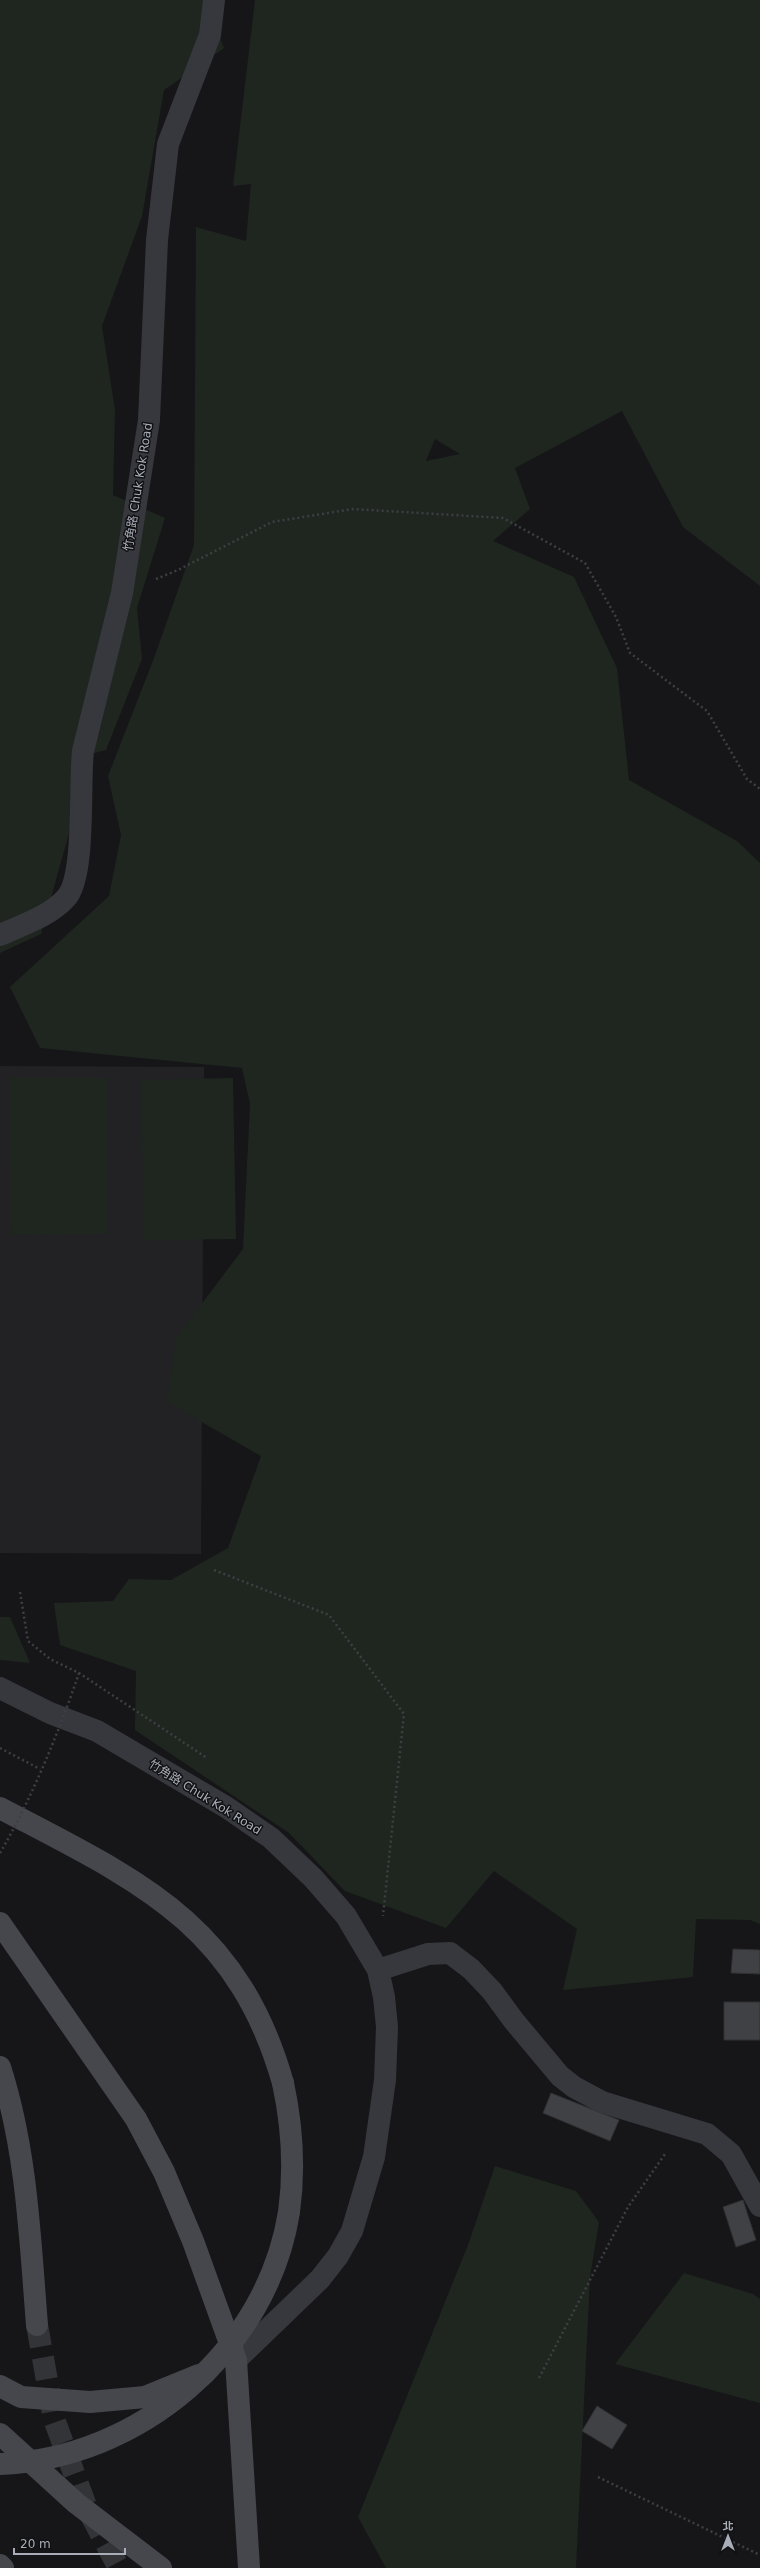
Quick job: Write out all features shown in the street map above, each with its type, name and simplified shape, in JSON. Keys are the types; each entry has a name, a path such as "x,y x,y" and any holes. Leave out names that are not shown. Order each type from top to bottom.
{"main road":[{"path":"0,1808 106,1864 140,1884 200,1933 223,1958 258,2014 273,2047 290,2116 292,2147 288,2213 268,2280 253,2310 236,2336 216,2362 193,2385 141,2423 114,2437 46,2460 0,2464"},
{"path":"0,1923 136,2119 164,2172 193,2241 236,2360 249,2568"},
{"path":"0,2067 11,2102 22,2160 37,2325"},
{"path":"0,2386 21,2397 90,2402 145,2397 236,2360"},
{"path":"0,2434 76,2503 161,2568"},
{"path":"0,2565 3,2568"}],"street":[{"name":"竹角路 Chuk Kok Road","path":"0,935 52,909 67,897 74,885 78,868 80,773 83,751 122,593 149,420 157,240 168,144 210,35 214,0"},
{"name":"竹角路 Chuk Kok Road","path":"0,1688 50,1713 97,1730 226,1807 271,1838 313,1878 346,1916 378,1970 384,1996 387,2027 385,2080 374,2157 352,2230 338,2256 320,2279 236,2360"},
{"path":"378,1970 428,1954 450,1953 471,1969 492,1991 546,2062 574,2087 615,2107 707,2134 731,2154 760,2206"}],"path":[{"path":"122,593 178,570 272,522 353,509 503,518 585,563 616,617 630,653 707,712 747,779 760,789"},
{"path":"214,1570 329,1615 404,1714 382,1923"},
{"path":"0,1853 11,1834 39,1768 63,1720 79,1673"},
{"path":"0,1748 39,1768"},
{"path":"539,2378 628,2207 664,2155 677,2143 707,2134"},
{"path":"598,2477 760,2555"}],"shaded area":[{"path":"0,0 205,0 224,48 164,90 142,216 102,326 115,410 113,495 165,518 137,608 142,659 106,750 91,754 41,934 0,953"},
{"path":"255,0 760,0 760,586 683,527 622,411 515,468 530,509 493,541 574,577 617,668 629,780 737,841 760,863 760,1924 750,1920 696,1919 693,1977 563,1990 577,1929 494,1871 446,1928 345,1891 289,1833 135,1730 136,1671 60,1645 54,1603 113,1601 129,1579 171,1580 228,1548 261,1456 167,1402 176,1338 243,1249 250,1104 242,1068 40,1048 10,987 109,896 121,835 108,776 154,658 194,545 196,227 246,241 251,184 233,186","holes":["435,439 460,454 426,461"]},
{"path":"0,1066 204,1067 201,1554 0,1553"},
{"path":"10,1078 107,1078 107,1234 11,1235"},
{"path":"233,1078 236,1239 144,1240 141,1080"},
{"path":"0,1617 10,1617 30,1663 0,1660"},
{"path":"495,2166 576,2191 599,2222 590,2277 576,2568 386,2568 358,2517 468,2245"},
{"path":"684,2273 753,2294 760,2299 760,2403 615,2364"}],"building":[{"path":"733,1949 760,1950 760,1974 731,1973"},
{"path":"724,2002 760,2002 760,2040 724,2040"},
{"path":"551,2093 619,2120 610,2141 543,2113"},
{"path":"743,2200 756,2240 736,2247 723,2207"},
{"path":"597,2406 627,2425 612,2449 582,2431"}],"tunnel":[{"path":"37,2325 54,2419 86,2506 119,2568"}]}
